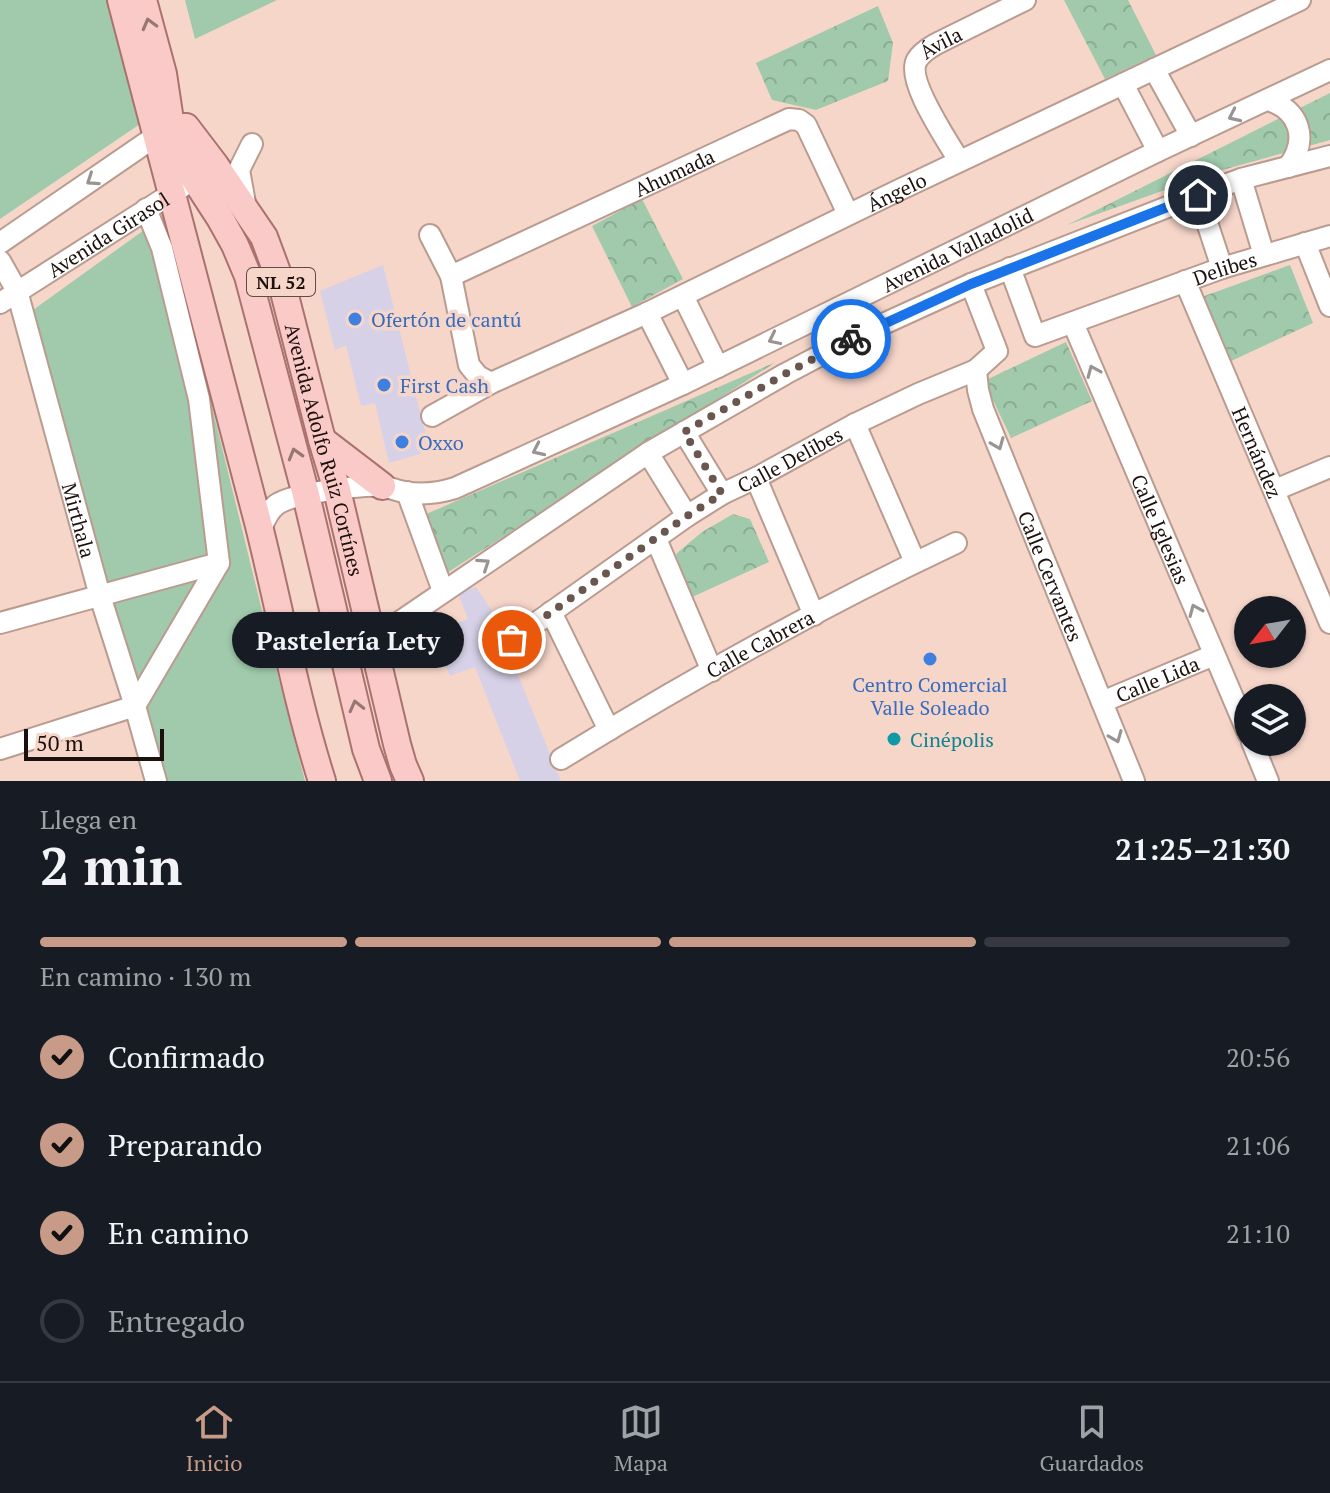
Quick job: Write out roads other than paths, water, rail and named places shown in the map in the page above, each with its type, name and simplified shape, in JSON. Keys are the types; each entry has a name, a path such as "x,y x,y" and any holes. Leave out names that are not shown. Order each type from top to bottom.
{"main road":[{"name":"Avenida Adolfo Ruiz Cortínes","path":"121,0 148,102 171,134 191,181 304,723 322,781"},
{"path":"143,0 171,96 171,134"},
{"name":"Avenida Adolfo Ruiz Cortínes","path":"171,134 191,181 253,222 264,237 283,288 337,490 397,744 410,781"},
{"path":"191,181 220,218 248,276 306,495 366,749 378,781"},
{"path":"322,440 394,489"},
{"path":"264,521 311,718 331,781"},
{"path":"264,521 341,781"}],"street":[{"name":"Ávila","path":"959,161 918,88 914,73 916,61 924,51 936,44 1025,0"},
{"name":"Ángelo","path":"432,416 491,383 683,296 848,214 1300,0"},
{"path":"1154,69 1191,136"},
{"name":"Avenida Valladolid","path":"264,521 280,502 306,495 337,490 441,492 455,488 683,384 1330,70"},
{"path":"1123,84 1158,151"},
{"path":"1268,100 1287,109 1298,127 1299,148 1288,167"},
{"name":"Ahumada","path":"451,276 789,119 806,125 848,214"},
{"path":"0,243 171,134"},
{"path":"252,144 239,170 244,201 253,222"},
{"name":"Avenida Valladolid","path":"373,640 648,453 829,350 971,284 1198,195 1241,179 1330,156"},
{"path":"1241,179 1264,255"},
{"name":"Avenida Girasol","path":"8,297 191,181"},
{"path":"1198,195 1222,268"},
{"path":"0,749 135,706 219,563 199,399 162,248 146,209"},
{"path":"430,235 451,276 469,365 478,376 491,383"},
{"name":"Delibes","path":"1073,323 1222,268 1330,236"},
{"path":"1305,243 1330,306"},
{"name":"Mirthala","path":"0,261 8,297 156,781"},
{"path":"1010,268 1035,336 1073,323"},
{"name":"Hernández","path":"1185,281 1275,490 1325,595 1330,623"},
{"name":"Calle Delibes","path":"512,640 722,494 855,424 976,370 997,351 971,284"},
{"path":"683,296 718,367"},
{"path":"647,313 683,384"},
{"name":"Calle Iglesias","path":"1073,323 1234,701"},
{"name":"Calle Cervantes","path":"976,370 983,409 1134,781"},
{"path":"855,424 915,562"},
{"path":"684,432 722,494"},
{"path":"648,453 687,516"},
{"path":"1275,490 1330,467"},
{"path":"756,478 814,615"},
{"path":"394,489 443,591"},
{"path":"656,539 712,671"},
{"name":"Calle Cabrera","path":"561,759 814,615 956,543"},
{"path":"0,623 219,563"},
{"path":"551,612 609,730"},
{"name":"Calle Lida","path":"1102,702 1214,655"},
{"path":"1258,756 1268,781"}],"place":[{"name":"Ofertón de cantú","path":"355,319"},
{"name":"First Cash","path":"384,385"},
{"name":"Oxxo","path":"402,442"},
{"name":"Pastelería Lety","path":"512,640"},
{"name":"Centro Comercial Valle Soleado","path":"930,659"},
{"name":"Cinépolis","path":"894,739"}]}
